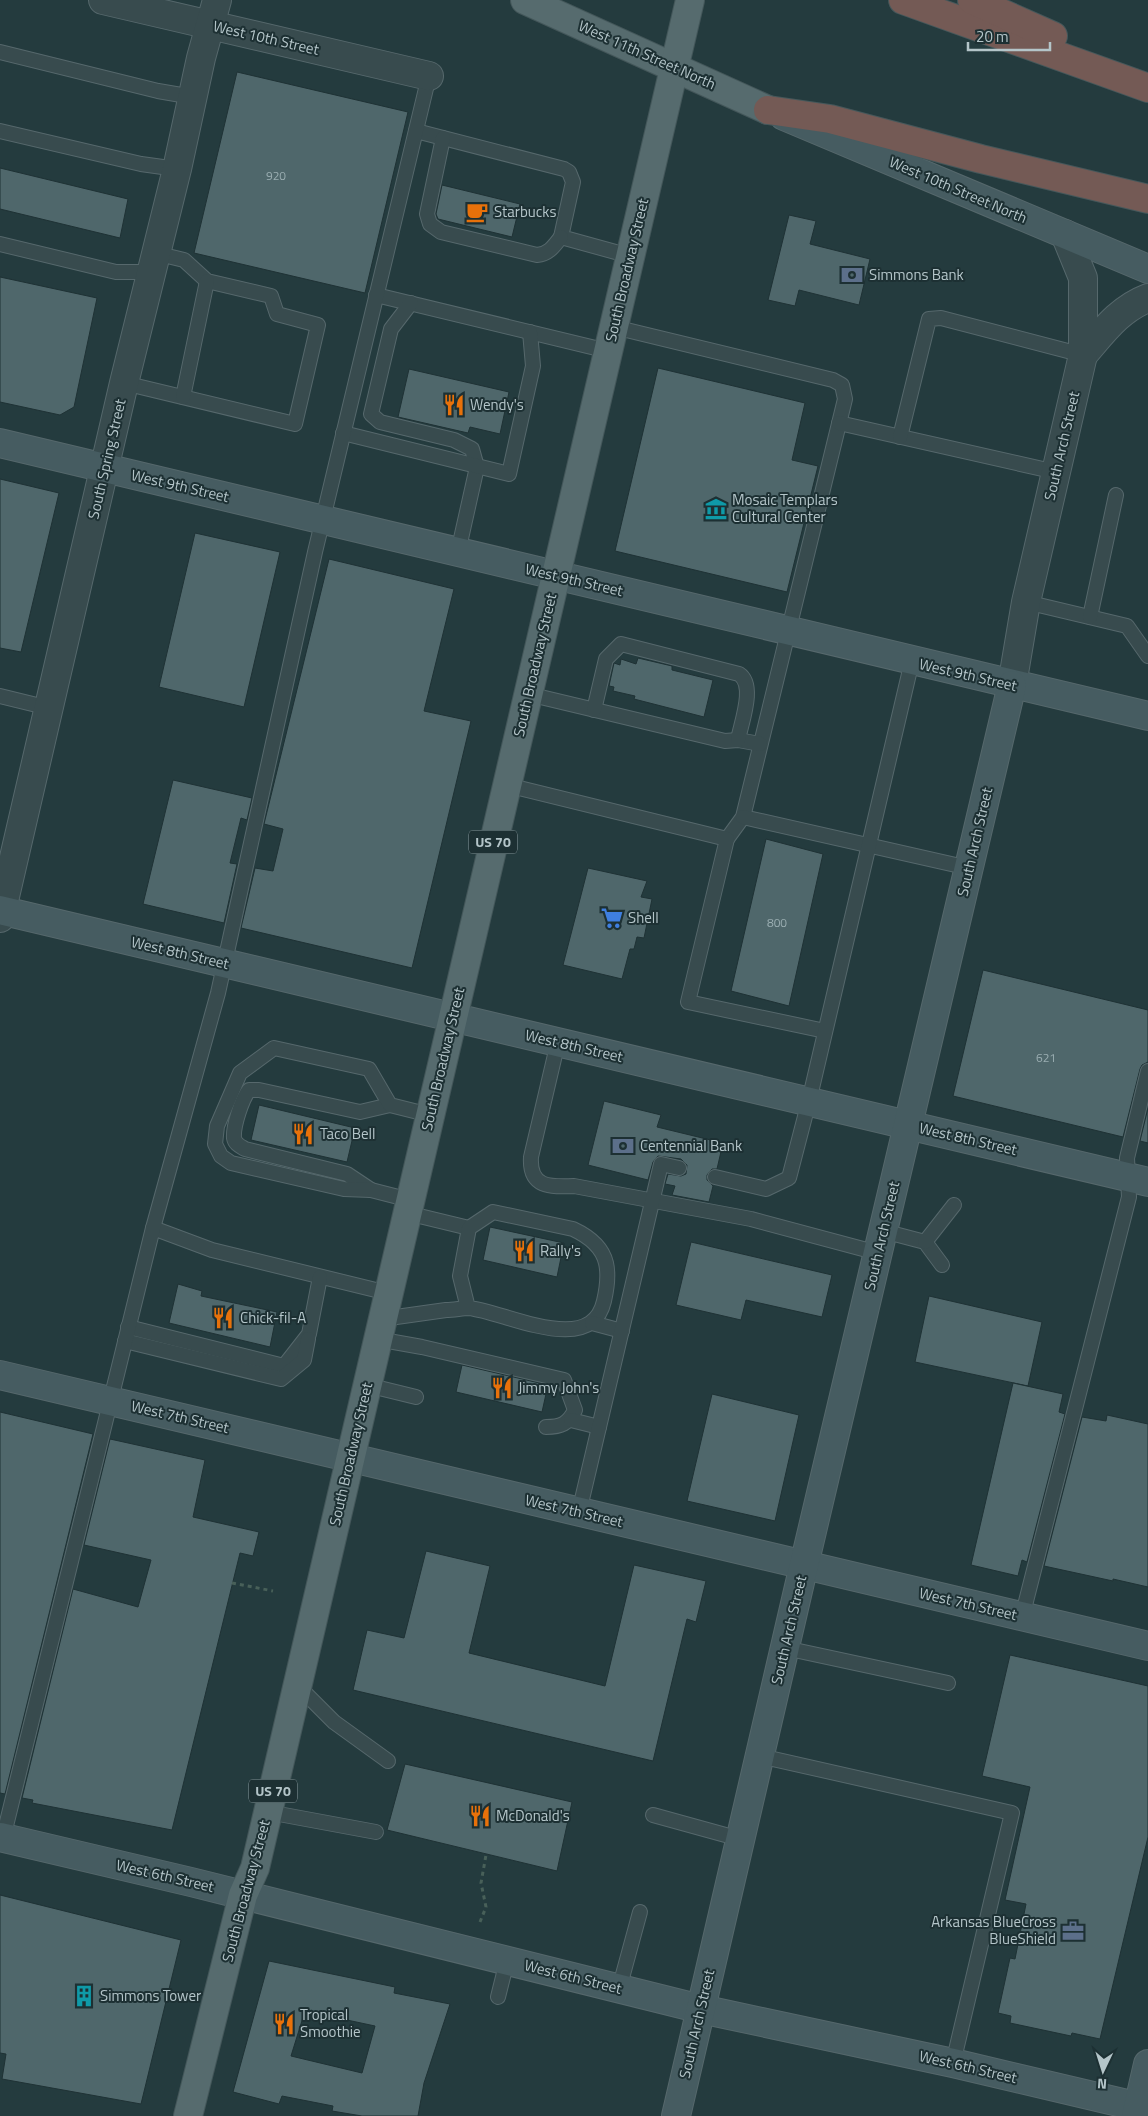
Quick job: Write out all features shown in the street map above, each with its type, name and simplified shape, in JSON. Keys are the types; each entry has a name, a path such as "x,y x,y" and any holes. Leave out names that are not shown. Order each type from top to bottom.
{"highway":[{"path":"904,0 1148,88"},
{"path":"972,0 1148,79"},
{"path":"768,110 830,119 981,159 1148,199"}],"main road":[{"name":"West 11th Street North","path":"525,0 768,110"},
{"name":"South Broadway Street","path":"188,2116 242,1895 255,1868 690,0"}],"street":[{"name":"West 10th Street","path":"103,0 213,12 429,76"},
{"name":"South Spring Street","path":"1,913 106,468 124,383 177,170 192,97 213,12"},
{"name":"West 10th Street North","path":"768,110 1148,269"},
{"name":"South Arch Street","path":"676,2116 1012,685 1026,602 1083,355 1083,278 1065,234"},
{"name":"South Arch Street","path":"1083,355 1116,317 1148,298"},
{"name":"West 9th Street","path":"0,443 1012,685 1148,715"},
{"name":"West 8th Street","path":"1,913 224,963 1138,1179"},
{"name":"West 7th Street","path":"0,1375 1148,1646"},
{"name":"West 6th Street","path":"2,1838 242,1895 700,2009 953,2063 1141,2111"},
{"path":"1141,2111 1148,2064"}],"lane":[{"path":"0,52 158,91 192,97"},
{"path":"2,1838 112,1401 153,1228 218,993 343,433 429,76"},
{"path":"0,131 141,164 177,170"},
{"path":"416,131 564,169 569,172 573,182 561,237 550,250 538,255 441,232 430,224 427,214 443,138"},
{"path":"561,237 630,256"},
{"path":"0,244 116,272 153,262 184,260 207,281 271,296 277,314 318,325 295,424 124,383"},
{"path":"182,397 207,281"},
{"path":"376,295 530,332 611,339 833,380 842,385 845,399 787,630 743,817 727,839 688,1002 826,1031"},
{"path":"411,303 391,329 371,414 380,422 454,440 472,449 477,467 458,552"},
{"path":"900,436 929,319 941,318 1083,355"},
{"path":"343,433 509,474 534,366 530,332"},
{"path":"839,423 1056,472"},
{"path":"1090,617 1116,495"},
{"path":"1026,602 1127,626 1148,656"},
{"path":"594,710 606,659 621,644 739,674 744,677 748,690 738,740"},
{"path":"715,1177 766,1189 789,1178 826,1031 912,661"},
{"path":"528,694 725,740 760,744"},
{"path":"0,696 49,708"},
{"path":"507,785 727,839"},
{"path":"743,817 969,868"},
{"path":"558,1042 531,1157 533,1175 541,1184 555,1187 574,1186 653,1199 880,1242 925,1242"},
{"path":"371,1190 344,1189 231,1163 220,1156 215,1144 217,1126 240,1073 274,1048 369,1069 390,1105"},
{"path":"1022,1617 1129,1197 1138,1179 1127,1158 1148,1071"},
{"path":"430,1115 390,1105 360,1112 259,1090 249,1090 241,1105 234,1138 238,1145 245,1149 347,1174 371,1190 408,1207 469,1228"},
{"path":"579,1512 661,1164 679,1168"},
{"path":"925,1242 954,1205"},
{"path":"468,1308 460,1276 469,1228 493,1212 573,1229 584,1234 596,1245 604,1257 608,1272 602,1309 592,1323"},
{"path":"153,1228 212,1250 320,1277 383,1317 425,1348 564,1380 575,1410 571,1420 561,1427 546,1427"},
{"path":"925,1242 942,1266"},
{"path":"125,1341 281,1379 304,1360 320,1277"},
{"path":"383,1317 468,1308 544,1327 568,1330 592,1323 622,1331"},
{"path":"128,1327 284,1366 309,1334"},
{"path":"367,1385 416,1397"},
{"path":"571,1420 599,1427"},
{"path":"785,1648 948,1683"},
{"path":"297,1685 334,1722 388,1761"},
{"path":"760,1756 1012,1813 953,2063"},
{"path":"268,1812 376,1832"},
{"path":"653,1815 740,1839"},
{"path":"619,1988 640,1912"},
{"path":"498,1997 507,1961"}],"path":[{"path":"232,1583 273,1591"},
{"path":"480,1922 486,1907 481,1883 486,1855"}],"building":[{"path":"237,72 408,112 365,293 194,253"},
{"path":"0,168 128,199 120,238 0,209"},
{"name":"Starbucks","path":"442,185 520,204 512,237 438,219 436,214"},
{"path":"789,215 816,221 810,244 870,259 859,305 799,290 795,306 768,300"},
{"path":"0,277 97,298 74,407 60,415 0,402"},
{"name":"Mosaic Templars Cultural Center","path":"658,368 805,403 792,460 818,466 787,592 615,551"},
{"name":"Wendy's","path":"409,369 509,392 500,434 470,427 468,433 398,417"},
{"path":"0,479 59,493 21,652 0,648"},
{"path":"195,533 280,552 244,707 159,687"},
{"path":"329,559 454,589 424,711 471,721 412,968 241,928 255,868 273,871 283,829 264,824"},
{"path":"638,658 672,666 672,670 713,680 704,717 634,699 635,696 613,691 614,687 609,686 614,663 620,665 621,659 636,664"},
{"path":"173,780 252,798 247,820 241,818 230,863 237,864 224,923 143,904"},
{"path":"766,839 823,854 789,1006 731,991"},
{"name":"Shell","path":"588,868 647,881 641,897 652,899 644,938 637,937 634,949 630,949 622,979 563,965"},
{"path":"983,970 1148,1010 1148,1062 1142,1065 1140,1069 1123,1137 953,1096"},
{"path":"604,1101 661,1115 657,1127 723,1143 717,1169 712,1169 707,1175 707,1180 713,1186 709,1202 672,1195 675,1186 665,1184 668,1174 681,1176 686,1174 687,1165 681,1159 658,1156 653,1162 648,1180 588,1165"},
{"name":"Taco Bell","path":"259,1105 355,1128 347,1162 251,1140"},
{"path":"1148,1108 1148,1143 1140,1141"},
{"name":"Rally's","path":"490,1227 564,1243 557,1277 483,1260"},
{"path":"691,1242 832,1275 822,1317 746,1300 741,1320 676,1305"},
{"name":"Chick-fil-A","path":"178,1284 202,1291 201,1296 277,1312 270,1347 169,1323"},
{"path":"929,1296 1042,1322 1028,1386 915,1362"},
{"name":"Jimmy John's","path":"462,1365 548,1385 542,1412 456,1392"},
{"path":"1013,1383 1063,1394 1059,1412 1065,1414 1027,1562 1022,1560 1018,1576 971,1565"},
{"path":"712,1394 799,1415 775,1521 687,1501"},
{"path":"0,1412 93,1434 5,1794 0,1793"},
{"path":"1107,1415 1148,1424 1148,1587 1044,1566 1082,1417 1106,1421"},
{"path":"110,1439 205,1460 193,1517 259,1532 253,1556 240,1553 172,1830 32,1803 33,1800 22,1798 73,1589 138,1607 151,1560 84,1545"},
{"path":"426,1551 490,1566 469,1653 605,1686 634,1565 706,1581 696,1622 687,1619 653,1761 353,1690 367,1630 404,1638"},
{"path":"1010,1655 1148,1686 1148,1837 1100,2039 1072,2033 1071,2036 1010,2023 1011,2016 998,2013 1010,1958 1015,1959 1026,1904 1005,1900 1030,1787 982,1776"},
{"name":"McDonald's","path":"405,1764 572,1802 557,1871 387,1830"},
{"name":"Simmons Tower","path":"0,1895 181,1940 141,2104 2,2079 6,2054 0,2053"},
{"path":"269,1961 395,1987 394,1993 450,2004 424,2083 418,2116 362,2116 332,2111 333,2106 282,2096 279,2104 233,2092","holes":["305,2011 375,2026 362,2073 291,2056"]}],"place":[{"name":"Starbucks","path":"477,212"},
{"name":"Simmons Bank","path":"852,275"},
{"name":"Wendy's","path":"454,405"},
{"name":"Mosaic Templars Cultural Center","path":"716,509"},
{"name":"Shell","path":"612,918"},
{"name":"Taco Bell","path":"303,1134"},
{"name":"Centennial Bank","path":"623,1146"},
{"name":"Rally's","path":"524,1251"},
{"name":"Chick-fil-A","path":"223,1318"},
{"name":"Jimmy John's","path":"502,1388"},
{"name":"McDonald's","path":"480,1816"},
{"name":"Arkansas BlueCross BlueShield","path":"1073,1931"},
{"name":"Simmons Tower","path":"84,1996"},
{"name":"Tropical Smoothie","path":"284,2024"}]}
